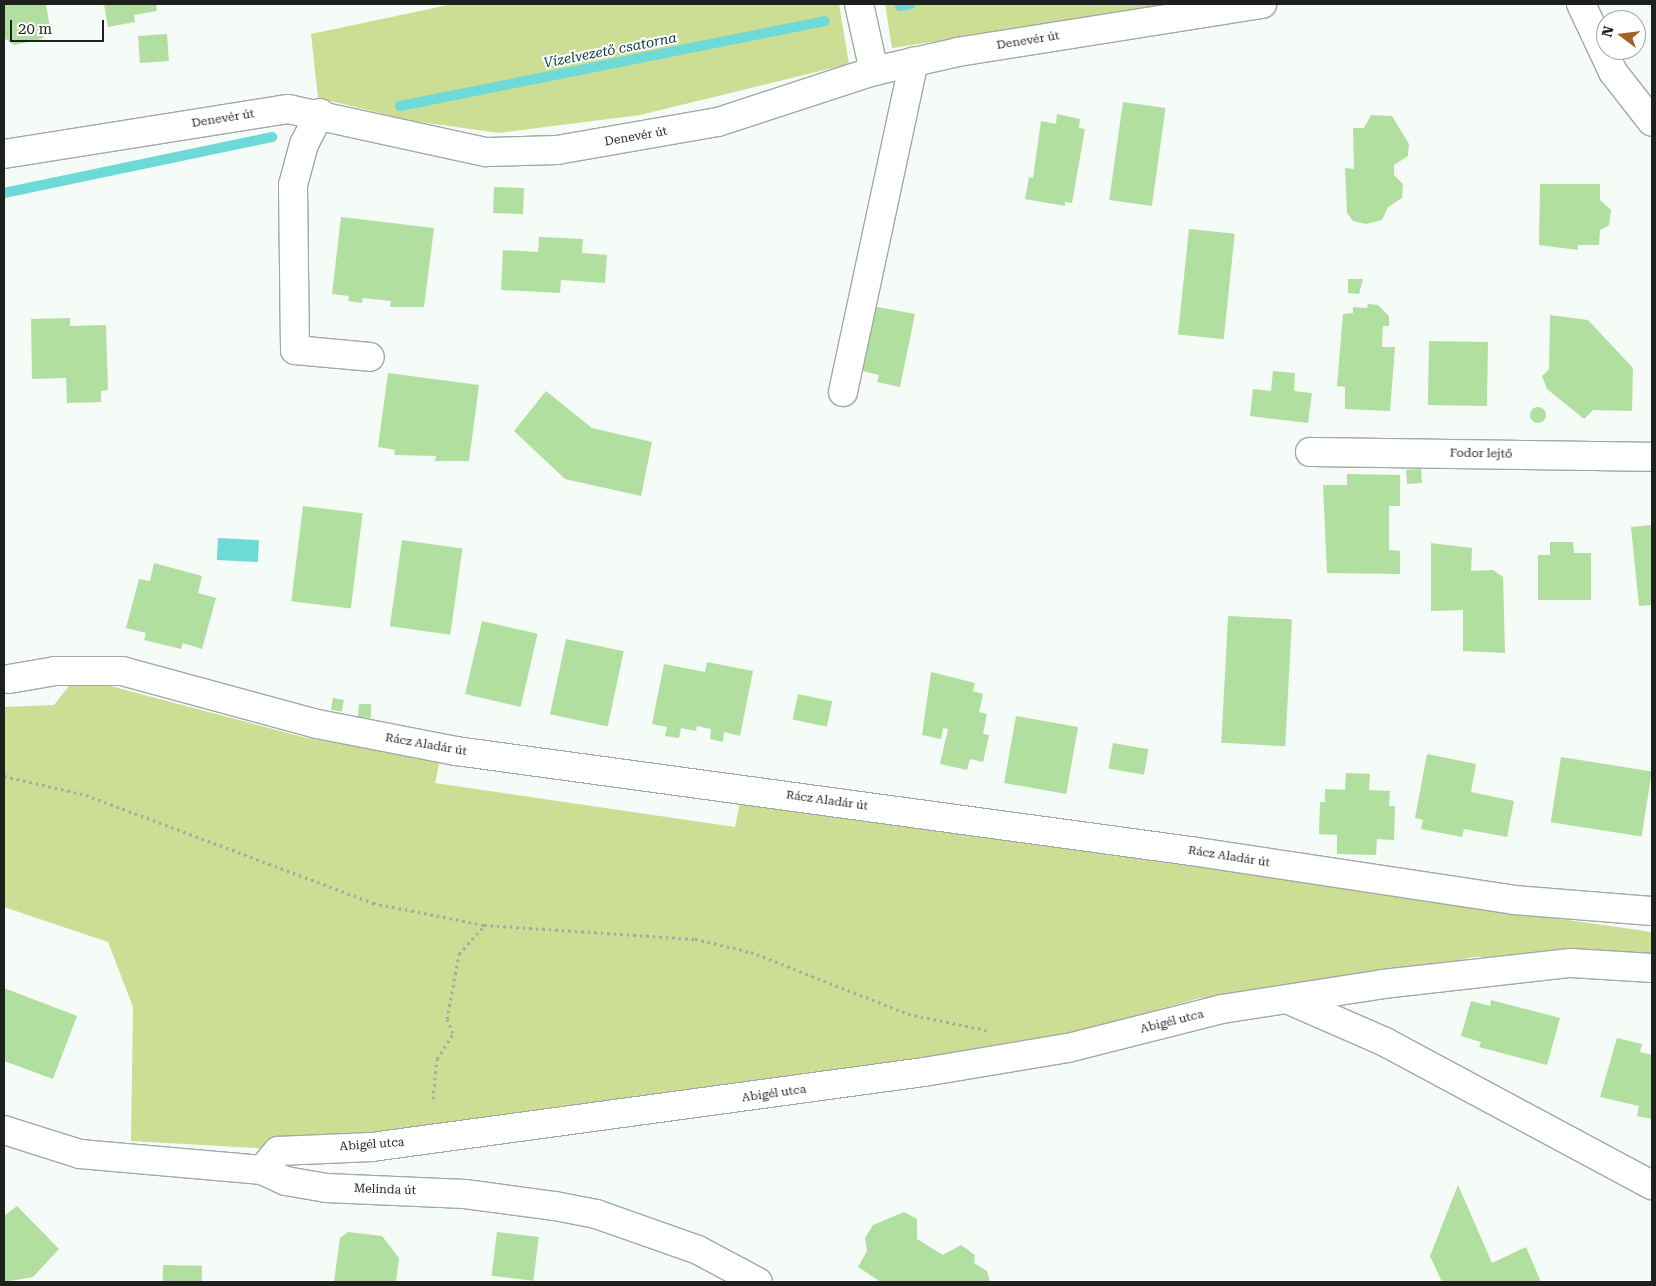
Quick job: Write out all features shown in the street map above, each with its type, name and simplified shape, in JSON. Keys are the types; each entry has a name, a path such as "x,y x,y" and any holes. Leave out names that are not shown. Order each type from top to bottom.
{"street":[{"path":"859,4 874,71"},
{"name":"Denevér út","path":"4,154 288,109 320,113 486,152 557,150 718,122 874,71 914,62 1262,4"},
{"path":"1581,4 1613,72 1652,122"},
{"path":"843,392 914,62"},
{"path":"320,113 304,144 293,185 295,350 370,357"},
{"name":"Fodor lejtő","path":"1310,452 1652,457"},
{"name":"Rácz Aladár út","path":"9,679 55,671 122,671 317,724 456,751 1191,851 1514,900 1652,911"},
{"path":"1289,1000 1480,971 1571,963 1652,968"},
{"path":"1289,1000 1386,1042 1652,1185"},
{"name":"Abigél utca","path":"262,1170 278,1151 381,1146 924,1072 1068,1048 1222,1009 1289,1000"},
{"name":"Melinda út","path":"4,1130 80,1154 262,1170 286,1181 326,1188 509,1198 596,1214 698,1250 758,1282"}],"path":[{"path":"4,776 86,795 373,903 484,925 695,939 751,952 908,1014 994,1032"},
{"path":"433,1099 437,1059 453,1033 447,1019 459,954 484,925"}],"green space":[{"path":"453,4 839,4 849,64 640,115 499,133 413,121 318,98 311,34"},
{"path":"885,4 1183,4 892,48"},
{"path":"99,683 307,738 440,760 435,783 735,827 740,802 1652,932 1652,954 1474,957 1298,992 1200,998 1050,1039 877,1068 289,1150 131,1141 133,1007 108,942 4,907 4,707 54,705 69,686"}],"water":[{"path":"218,538 259,540 258,562 217,560"}],"building":[{"path":"4,4 50,4 46,5 50,27 42,39 14,45 4,38"},
{"path":"104,4 156,4 157,11 134,15 135,22 108,27"},
{"path":"167,34 169,61 140,63 138,36"},
{"path":"1123,102 1166,108 1152,206 1109,200"},
{"path":"1057,114 1080,119 1079,128 1085,129 1072,203 1065,202 1065,206 1025,199 1029,177 1033,178 1041,121 1056,124"},
{"path":"1371,115 1392,116 1409,144 1408,156 1394,165 1394,175 1403,184 1402,198 1388,207 1382,220 1366,224 1353,221 1347,213 1345,168 1354,169 1353,128 1364,128"},
{"path":"1540,184 1600,184 1600,200 1611,210 1609,225 1600,230 1599,245 1578,245 1578,250 1539,245"},
{"path":"494,187 524,188 523,214 493,213"},
{"path":"341,217 434,228 424,307 390,307 391,301 363,298 362,303 348,301 349,296 332,294"},
{"path":"1189,229 1235,234 1224,339 1178,334"},
{"path":"539,237 583,239 582,253 607,255 605,283 561,280 560,293 501,290 503,250 538,252"},
{"path":"1348,279 1363,279 1359,294 1348,293"},
{"path":"1368,304 1378,305 1389,316 1389,326 1383,326 1382,347 1395,347 1390,411 1345,409 1345,387 1337,386 1343,314 1353,313 1353,307 1367,308"},
{"path":"867,305 915,314 900,387 877,382 879,375 854,369"},
{"path":"1550,315 1588,320 1633,368 1632,411 1593,410 1584,419 1547,389 1542,376 1549,369"},
{"path":"70,318 70,326 106,325 108,390 101,391 101,402 67,403 66,378 32,379 31,319"},
{"path":"1429,341 1488,342 1487,406 1428,405"},
{"path":"1273,371 1295,373 1294,391 1312,393 1308,423 1250,416 1253,389 1271,391"},
{"path":"388,373 479,385 469,461 435,461 436,456 394,455 395,450 378,447"},
{"path":"546,391 592,428 652,442 641,496 565,479 514,431"},
{"path":"1538,407 1546,415 1538,423 1530,415"},
{"path":"1421,469 1422,483 1407,484 1406,470"},
{"path":"1347,474 1400,475 1400,506 1389,506 1389,550 1400,551 1400,574 1327,573 1323,485 1347,485"},
{"path":"303,506 363,513 351,609 291,601"},
{"path":"1652,525 1652,605 1639,606 1631,527"},
{"path":"402,540 462,548 450,635 390,626"},
{"path":"1550,542 1573,542 1574,553 1591,553 1591,600 1538,600 1538,555 1550,555"},
{"path":"1431,543 1472,548 1471,571 1493,570 1503,577 1505,653 1463,651 1463,610 1431,611"},
{"path":"154,563 202,576 198,593 216,598 202,649 183,643 181,649 144,640 146,633 126,628 139,579 150,581"},
{"path":"1228,616 1292,619 1285,746 1221,743"},
{"path":"482,621 538,634 521,707 465,694"},
{"path":"566,639 624,651 608,727 550,714"},
{"path":"707,662 753,671 740,736 724,732 723,742 710,739 711,729 697,726 696,731 681,728 679,738 665,736 667,727 652,724 664,664 705,672"},
{"path":"931,672 975,683 973,691 983,694 979,712 987,714 983,734 989,735 983,762 970,759 967,770 940,764 948,729 943,728 941,739 922,735"},
{"path":"798,694 832,701 827,727 793,719"},
{"path":"333,698 344,700 342,712 331,710"},
{"path":"359,704 371,704 371,718 358,717"},
{"path":"1016,716 1078,727 1066,794 1004,783"},
{"path":"1113,743 1148,749 1144,775 1108,769"},
{"path":"1427,754 1476,764 1471,792 1514,801 1507,837 1464,829 1462,837 1421,829 1423,820 1415,818"},
{"path":"1561,757 1652,771 1642,837 1551,822"},
{"path":"1346,773 1370,774 1369,790 1390,791 1389,806 1395,806 1394,840 1377,839 1376,855 1337,854 1337,835 1319,834 1320,802 1325,802 1325,789 1345,790"},
{"path":"4,988 77,1016 53,1079 4,1061"},
{"path":"1491,1000 1560,1018 1547,1065 1479,1047 1481,1042 1461,1036 1471,1001 1490,1006"},
{"path":"1617,1038 1642,1044 1640,1052 1652,1055 1652,1119 1637,1116 1639,1106 1600,1097"},
{"path":"1458,1185 1492,1263 1526,1247 1541,1282 1442,1282 1430,1256"},
{"path":"17,1206 59,1249 33,1277 4,1282 4,1216"},
{"path":"904,1212 917,1219 917,1239 943,1255 961,1245 975,1255 974,1263 987,1271 990,1282 881,1282 858,1267 867,1251 865,1238 873,1225"},
{"path":"348,1232 382,1236 399,1258 396,1282 334,1282 340,1238"},
{"path":"497,1232 539,1237 533,1281 492,1276"},
{"path":"163,1265 202,1266 202,1282 163,1282"}],"waterway":[{"name":"Vízelvezető csatorna","path":"900,6 911,4"},
{"name":"Vízelvezető csatorna","path":"400,106 825,21"},
{"path":"4,193 272,137"}]}
